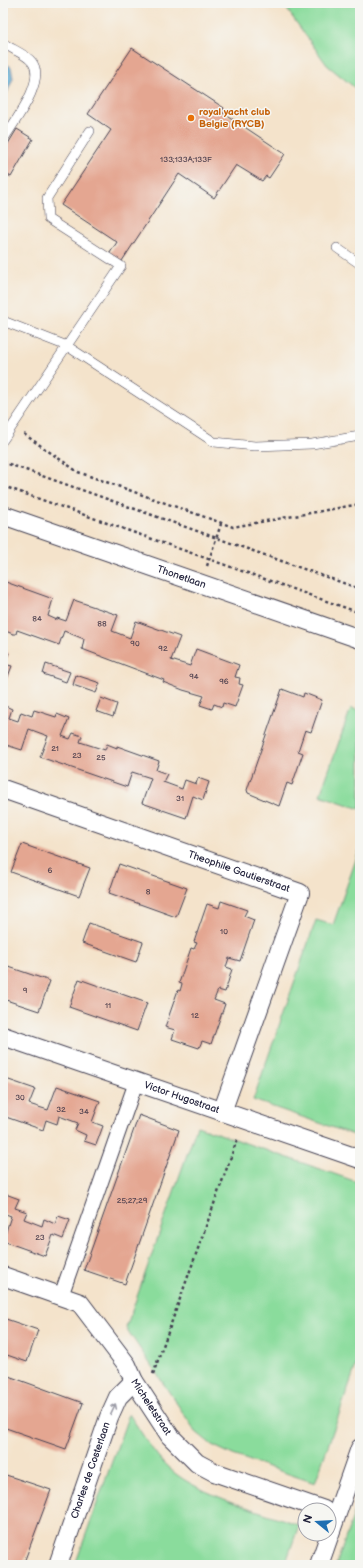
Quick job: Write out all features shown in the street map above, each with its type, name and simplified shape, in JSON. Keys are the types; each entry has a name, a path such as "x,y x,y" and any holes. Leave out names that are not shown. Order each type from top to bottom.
{"street":[{"name":"Thonetlaan","path":"3,515 360,639"},
{"name":"Theophile Gautierstraat","path":"3,789 300,893 222,1112"},
{"name":"Victor Hugostraat","path":"3,1036 360,1159"},
{"path":"61,1296 136,1082"},
{"name":"Micheletstraat","path":"3,1276 80,1303 127,1365 134,1382 170,1436 197,1463 214,1472 301,1502"},
{"name":"Charles de Costerlaan","path":"58,1565 109,1417 118,1397 134,1382"},
{"path":"335,1502 360,1448"},
{"path":"319,1565 324,1542"}],"lane":[{"path":"3,43 32,62 37,72 35,87 3,140"},
{"path":"4,435 13,426 121,266 48,219 47,198 90,131"},
{"path":"337,248 360,264"},
{"path":"3,321 67,346 214,442 255,446 312,444 360,436"}],"path":[{"path":"13,426 78,472 233,527 360,504"},
{"path":"3,462 360,589"},
{"path":"3,486 360,613"},
{"path":"200,584 221,524"},
{"path":"145,1397 244,1120"}],"green space":[{"path":"326,3 360,3 360,92 327,65 286,8"},
{"path":"351,708 360,711 360,809 320,795"},
{"path":"360,848 360,1137 253,1100 316,920 333,925"},
{"path":"197,1126 360,1183 360,1354 315,1483 233,1455 212,1445 196,1432 126,1328"},
{"path":"129,1414 148,1444 159,1458 171,1470 184,1479 198,1488 232,1502 297,1524 297,1531 285,1565 75,1565"},
{"path":"360,1496 360,1565 336,1565"}],"water":[{"path":"3,62 11,67 13,78 3,103"}],"building":[{"path":"132,48 224,108 222,112 285,154 269,178 266,176 262,181 236,165 214,198 179,174 120,264 108,256 117,242 61,205 111,130 88,114"},
{"path":"17,129 33,139 11,177 3,172 3,152"},
{"path":"3,581 53,599 48,616 57,620 57,618 66,621 74,600 118,615 112,631 130,638 136,621 180,637 171,660 190,666 196,649 239,665 235,677 240,678 239,684 243,685 235,707 223,703 222,707 214,704 212,709 200,705 204,696 183,690 163,682 164,680 82,649 84,639 64,631 59,645 17,630 16,634 13,634 3,630"},
{"path":"3,651 9,653 4,664 12,666 7,679 3,678"},
{"path":"46,664 70,672 66,682 43,674"},
{"path":"76,675 100,683 96,693 73,685"},
{"path":"282,689 303,697 304,693 322,700 311,732 305,730 298,751 303,753 292,785 287,783 279,806 248,793 247,790"},
{"path":"101,698 117,704 113,717 96,711"},
{"path":"3,705 12,709 9,718 18,721 21,712 32,716 34,710 56,717 57,714 69,719 62,736 70,739 73,733 82,736 80,742 105,750 107,744 117,748 117,746 159,761 156,770 167,774 163,782 182,789 185,780 196,784 198,778 209,782 203,800 193,796 186,818 142,803 151,778 132,772 127,787 40,757 48,736 29,729 22,750 3,744"},
{"path":"22,844 90,868 79,896 11,872"},
{"path":"119,864 187,888 176,917 109,893"},
{"path":"221,901 247,910 244,916 254,920 240,961 229,958 226,967 232,969 225,992 218,990 214,1000 225,1004 211,1044 202,1041 199,1048 172,1039 175,1030 165,1027 178,990 180,991 182,984 179,983 191,948 194,949 197,943 194,942 207,904 219,908"},
{"path":"89,923 143,942 136,962 82,943"},
{"path":"3,965 50,981 39,1011 3,999"},
{"path":"79,979 147,1003 137,1031 69,1007"},
{"path":"3,1078 35,1089 29,1104 48,1110 57,1086 100,1101 92,1122 103,1126 96,1145 84,1141 86,1135 75,1130 78,1123 59,1116 57,1124 46,1120 43,1130 3,1116"},
{"path":"139,1115 179,1130 125,1284 84,1270"},
{"path":"3,1193 19,1199 15,1208 27,1212 24,1219 42,1226 44,1219 55,1224 58,1216 70,1220 63,1239 53,1235 45,1256 3,1241 11,1216 3,1213"},
{"path":"3,1318 38,1330 27,1362 7,1355 3,1367"},
{"path":"3,1374 83,1403 66,1449 3,1427"},
{"path":"6,1475 51,1490 23,1565 3,1565 3,1483"}],"place":[{"name":"royal yacht club Belgie (RYCB)","path":"191,118"}]}
